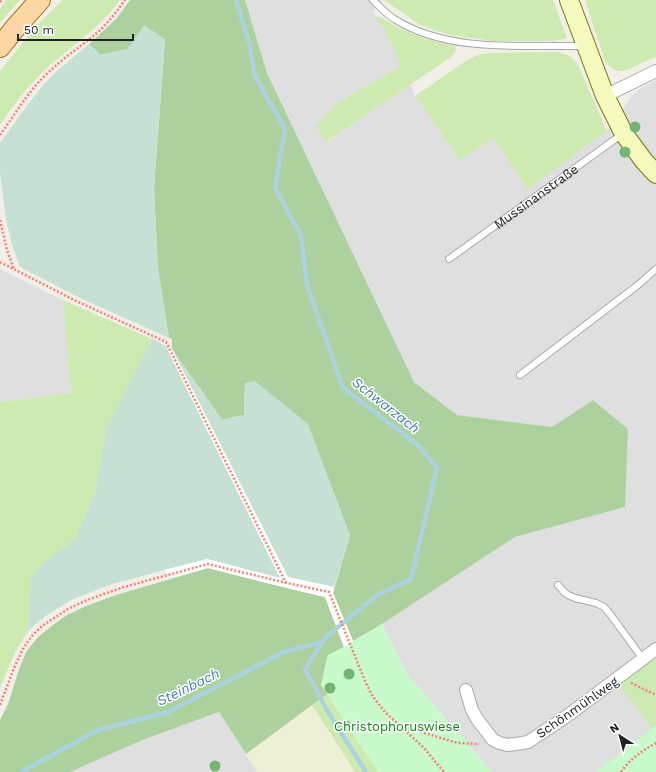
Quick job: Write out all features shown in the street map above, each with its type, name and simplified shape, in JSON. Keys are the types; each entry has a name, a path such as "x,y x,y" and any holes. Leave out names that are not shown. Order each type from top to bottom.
{"main road":[{"path":"0,47 40,0"}],"street":[{"path":"569,0 605,96 624,134 644,161 656,174"},
{"path":"605,96 656,71"},
{"name":"Schönmühlweg","path":"493,740 500,744 507,745 528,742 567,716 656,649"},
{"path":"466,690 472,710 477,720 493,740"}],"lane":[{"path":"373,0 386,13 410,28 449,41 492,45 586,46"},
{"name":"Mussinanstraße","path":"448,259 624,134"},
{"path":"520,375 632,290 656,269"},
{"path":"558,585 568,595 596,603 604,608 643,659"}],"path":[{"path":"0,135 42,78 60,61 110,20 125,0"},
{"path":"0,220 7,250 14,269"},
{"path":"0,262 74,300 166,342 287,583"},
{"path":"0,705 14,668 24,647 42,626 68,609 87,600 124,587 208,564 329,592 364,681 373,697 386,713 424,748 444,772"},
{"path":"619,678 656,695"},
{"path":"399,725 458,743 481,744 493,740"},
{"path":"621,772 628,762 656,743"}],"shaded area":[{"path":"245,0 382,0 373,11 386,32 401,66 336,104 327,142 410,84 415,96 460,160 493,137 607,131 632,96 638,90 656,80 656,725 596,772 492,772 408,675 382,624 515,537 625,507 593,400 552,427 457,415 414,382 267,73"},
{"path":"0,269 63,300 71,393 0,402"},
{"path":"219,712 257,772 70,772 145,739"}],"green space":[{"path":"7,0 20,0 0,23 0,9"},
{"path":"62,0 120,0 104,19 33,81 0,125 0,71 34,29"},
{"path":"130,0 245,0 267,73 414,382 457,415 552,427 593,400 628,429 625,507 515,537 382,624 353,641 333,593 350,535 245,383 244,415 222,420 172,349 172,339 169,338 158,269 154,188 165,39 100,55 89,44 116,19"},
{"path":"384,0 553,0 567,38 552,41 492,41 451,35 419,24"},
{"path":"585,0 656,0 656,57 622,71 612,68 605,61"},
{"path":"376,17 380,17 399,28 425,39 455,46 456,50 448,59 326,142 316,126 336,104 401,66 386,32"},
{"path":"144,25 165,39 154,188 158,269 169,338 78,297 20,267 12,245 6,220 0,173 0,143 43,85 89,44 100,55 127,49"},
{"path":"557,52 574,59 578,65 607,131 528,189 493,138 460,160 415,96 467,60 480,54"},
{"path":"63,300 152,339 107,427 95,493 75,539 42,564 31,578 28,631 18,647 0,688 0,402 71,393"},
{"path":"152,339 164,345 170,353 174,352 222,420 244,415 245,383 255,381 308,424 350,535 334,587 288,577 280,579 207,559 112,584 73,599 50,613 28,631 31,578 42,564 75,539 95,493 107,427"},
{"path":"208,568 325,597 344,647 328,655 321,685 327,694 246,754 219,712 145,739 70,772 0,772 0,720 8,704 26,652 38,637 67,615 86,606 116,595"},
{"name":"Christophoruswiese","path":"382,624 408,675 492,772 378,772 321,685 328,655"},
{"path":"656,655 656,738 596,772 652,728 618,684"},
{"path":"321,685 437,772 355,772 312,705 326,694"},
{"path":"312,705 355,772 257,772 246,754"},
{"path":"656,725 656,772 596,772 600,769"}],"pier":[{"path":"172,349 288,577 334,587 333,593 353,641 344,647 325,597 208,568 171,578 164,570 207,559 280,578 168,351"}],"waterway":[{"name":"Schwarzach","path":"236,0 250,46 254,74 285,129 275,188 301,235 307,285 343,388 418,445 437,468 411,579 377,595 326,637 305,669 328,712 366,772"},
{"name":"Steinbach","path":"21,772 98,730 168,712 284,652 322,642"}]}
